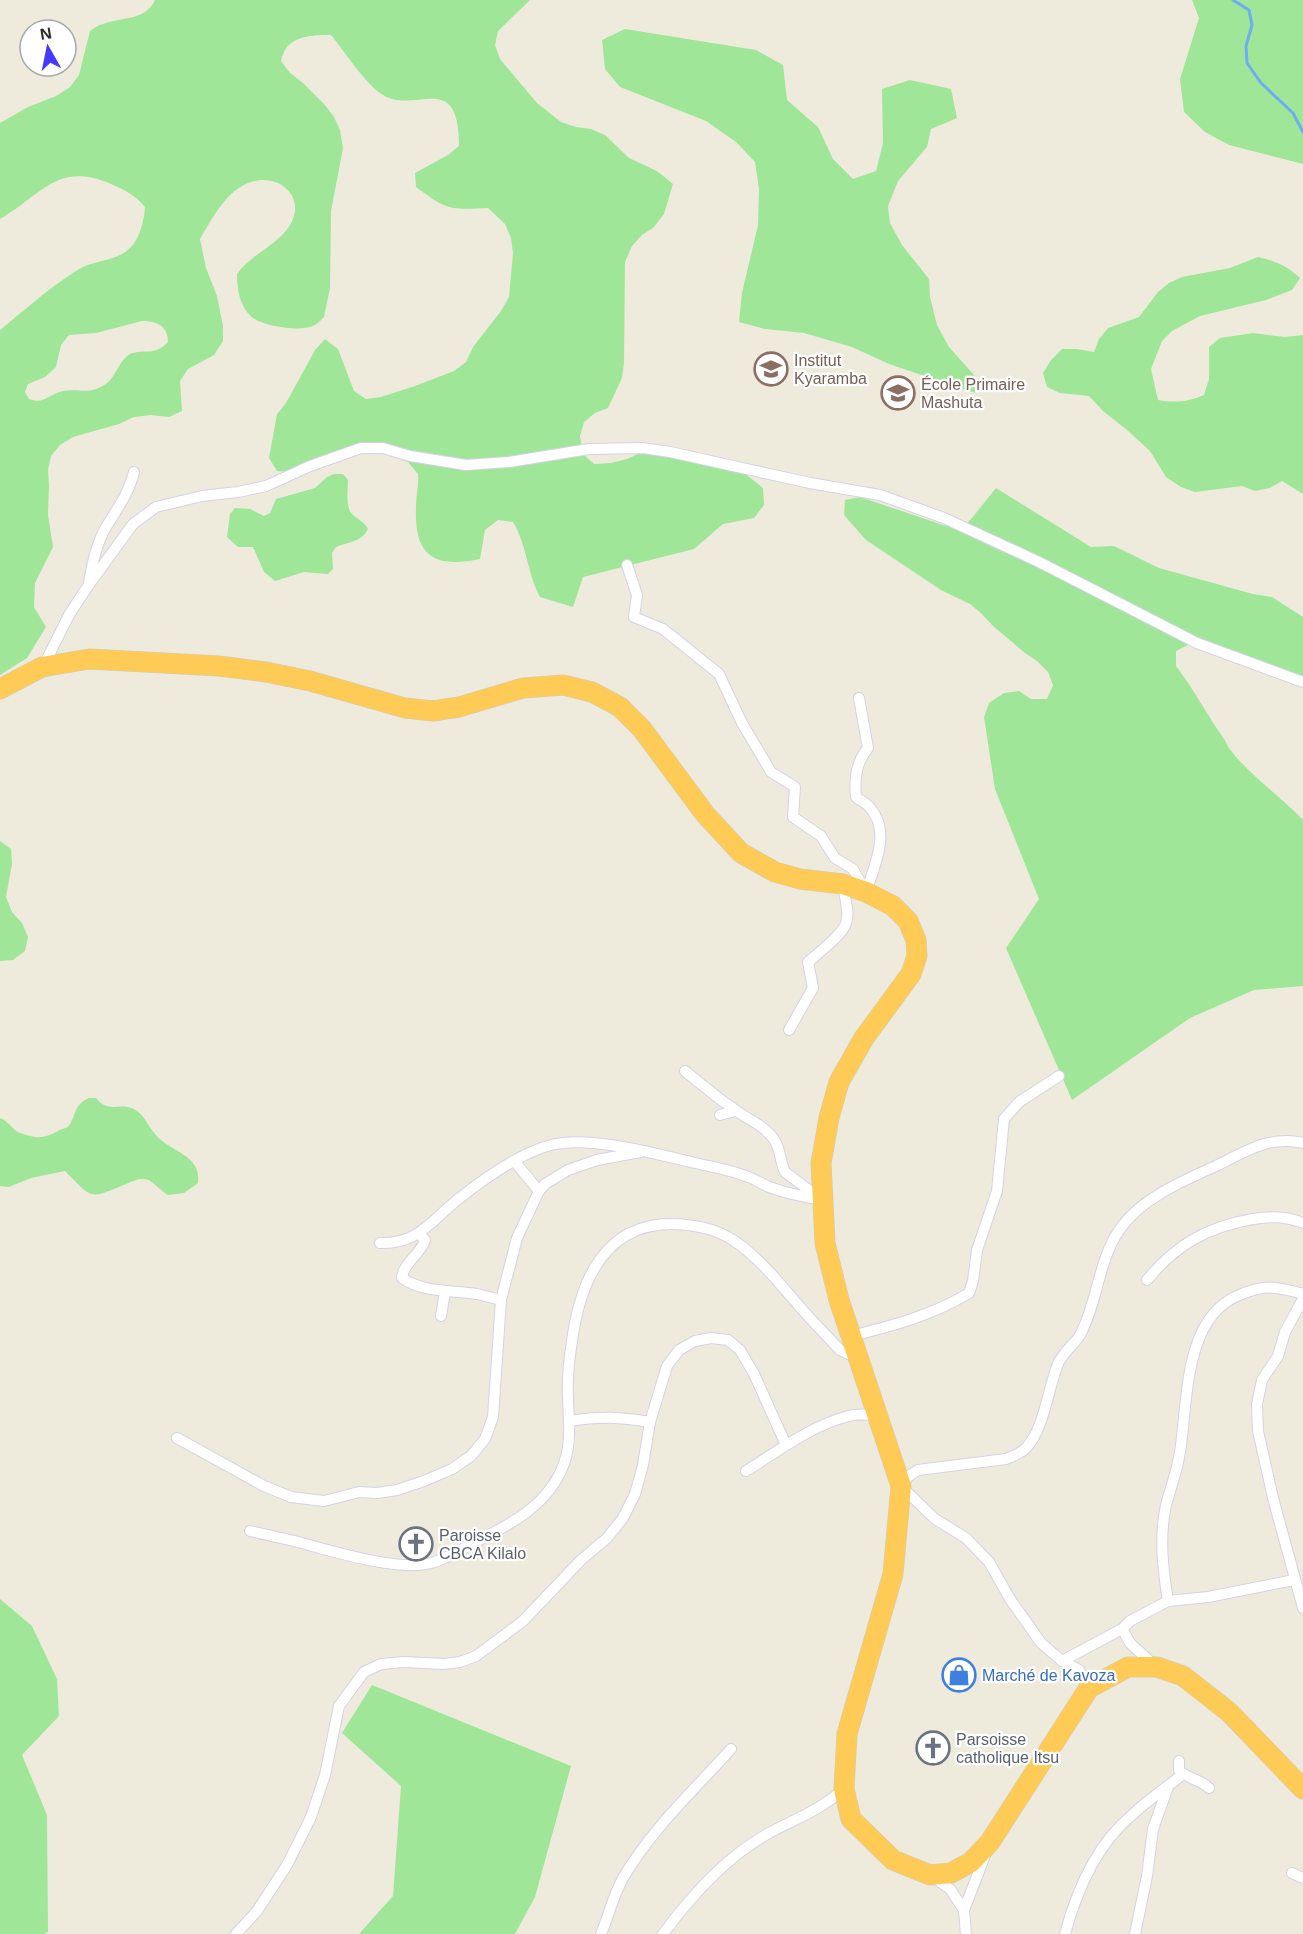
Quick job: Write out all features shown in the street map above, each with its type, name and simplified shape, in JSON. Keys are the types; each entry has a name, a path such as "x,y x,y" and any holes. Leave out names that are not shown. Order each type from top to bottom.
{"highway":[{"path":"0,688 42,667 89,659 219,666 310,681 405,708 434,711 459,707 523,688 564,685 592,692 620,707 642,729 705,814 741,853 775,872 800,879 843,884 866,892 893,906 908,921 916,940 917,956 912,974 864,1038 839,1082 829,1118 821,1163 825,1243 851,1336 901,1486 893,1574 847,1734 844,1789 851,1819 893,1860 930,1875 951,1873 961,1868 971,1862 990,1842 1089,1688 1128,1667 1157,1667 1184,1676 1229,1712 1303,1789"}],"street":[{"path":"42,667 69,615 88,586 133,524 156,507 202,496 266,486 310,466 361,448 383,448 410,456 466,465 509,462 589,449 642,448 880,495 944,518 1039,562 1197,643 1303,682"},
{"path":"88,586 93,560 105,529 124,498 134,471"},
{"path":"627,565 637,595 634,617 663,629 719,674 742,723 771,772 795,787 793,817 821,836 835,858 853,869 866,892"},
{"path":"859,699 868,748 861,756 854,782 856,797 872,809 880,836 878,858 866,892"},
{"path":"789,1030 813,988 808,962 842,931 846,923 843,884"},
{"path":"685,1071 735,1111 760,1125 774,1140 785,1172 822,1200"},
{"path":"851,1336 892,1326 948,1306 969,1293 977,1250 996,1191 1004,1119 1019,1102 1059,1076"},
{"path":"720,1115 735,1111"},
{"path":"1089,1688 1079,1670 1062,1661 1041,1643 1010,1599 989,1562 966,1538 935,1519 901,1486 918,1470 1006,1459 1028,1447 1037,1429 1059,1363 1079,1336 1119,1229 1131,1216 1170,1189 1258,1145 1289,1139 1303,1143"},
{"path":"380,1243 403,1241 420,1234 458,1199 484,1180 529,1153 551,1145 574,1142 640,1152 748,1176 766,1186 794,1195 822,1200"},
{"path":"177,1438 264,1486 291,1497 324,1501 359,1492 377,1493 397,1490 452,1469 471,1456 485,1438 493,1417 501,1300 517,1238 539,1191 545,1184 568,1170 597,1160 640,1152"},
{"path":"515,1162 539,1191"},
{"path":"1147,1280 1163,1261 1213,1228 1267,1217 1284,1217 1303,1223"},
{"path":"250,1531 344,1555 416,1566 446,1557 510,1524 540,1501 552,1488 562,1469 567,1452 570,1421 568,1398 571,1343 584,1287 596,1264 616,1241 629,1232 646,1227 693,1224 733,1241 764,1265 840,1350 858,1358"},
{"path":"420,1234 424,1240 423,1245 406,1267 401,1275 402,1278 409,1283 445,1292 477,1294 501,1300"},
{"path":"1168,1601 1163,1573 1162,1542 1166,1507 1175,1476 1188,1384 1197,1341 1212,1314 1230,1299 1253,1289 1277,1287 1303,1294"},
{"path":"441,1316 445,1292"},
{"path":"1303,1299 1285,1332 1278,1356 1262,1380 1257,1404 1258,1431 1294,1580 1303,1608"},
{"path":"236,1934 257,1911 287,1865 311,1817 325,1775 339,1706 364,1672 381,1664 444,1664 460,1662 476,1656 523,1621 581,1560 607,1538 622,1518 634,1494 643,1465 650,1422 667,1366 679,1350 695,1341 711,1338 728,1340 740,1350 754,1374 786,1445"},
{"path":"746,1471 786,1445 824,1425 850,1415 877,1415"},
{"path":"570,1421 604,1416 650,1422"},
{"path":"1062,1661 1168,1601 1208,1597 1294,1580"},
{"path":"1122,1629 1130,1643 1157,1667"},
{"path":"601,1934 611,1902 623,1877 647,1842 731,1749"},
{"path":"1179,1761 1179,1770 1183,1774 1202,1782 1209,1788"},
{"path":"1065,1934 1071,1910 1085,1876 1103,1847 1130,1816 1183,1774"},
{"path":"1135,1934 1147,1876 1153,1829 1168,1786"},
{"path":"663,1934 685,1905 741,1852 769,1834 802,1819 828,1803 844,1789"},
{"path":"966,1934 964,1910 990,1842"},
{"path":"1292,1873 1303,1878"},
{"path":"930,1875 950,1889 964,1910"}],"green space":[{"path":"155,0 530,0 498,31 495,45 500,59 537,103 561,122 605,135 629,158 657,171 673,184 664,214 654,227 632,246 625,262 622,378 608,408 595,413 584,422 580,436 583,454 594,464 627,459 645,451 738,468 763,488 764,505 754,518 723,524 694,549 583,577 573,607 540,597 513,522 498,520 485,530 480,559 450,562 430,555 423,547 416,523 418,474 408,462 379,452 333,455 291,472 277,471 269,458 277,414 286,403 315,350 325,339 338,349 354,391 366,399 381,397 454,371 466,362 473,347 509,297 513,253 511,238 505,224 488,208 449,207 416,187 415,173 448,155 459,146 457,122 452,108 444,101 396,100 383,95 363,76 331,35 307,36 291,43 285,50 281,61 334,117 340,130 343,148 331,211 330,288 324,317 307,328 291,328 258,321 245,309 239,292 237,274 285,232 294,215 295,205 293,197 280,184 261,180 242,186 227,198 200,239 206,268 217,296 223,326 223,341 214,355 188,369 180,381 182,411 169,417 151,415 134,417 119,424 73,437 60,445 51,456 48,470 48,515 53,547 35,583 34,607 46,627 27,658 0,675 0,330 81,268 118,256 129,249 141,230 145,207 134,196 116,186 77,176 51,184 0,219 0,123 70,87 78,78 90,31 101,24 145,12","holes":["142,321 157,323 164,328 168,342 154,351 127,356 110,380 101,387 85,391 58,392 39,401 29,399 25,392 28,384 45,377 56,367 61,345 69,335 96,333"]},
{"path":"1192,0 1303,0 1303,164 1229,145 1205,132 1184,112 1180,79 1199,18"},
{"path":"625,29 756,50 783,65 787,100 818,127 833,159 853,179 876,171 883,143 882,89 910,80 951,89 957,118 931,129 927,147 898,181 888,206 890,223 902,245 929,279 930,297 937,325 949,347 974,375 975,393 889,364 852,347 804,333 765,329 739,322 742,293 758,225 759,189 755,162 736,142 706,121 620,87 605,69 602,40"},
{"path":"1258,257 1280,264 1300,278 1292,290 1266,300 1200,316 1172,331 1162,341 1151,369 1158,400 1176,402 1192,399 1204,395 1209,379 1209,347 1220,338 1253,333 1285,337 1303,335 1303,494 1282,481 1270,488 1255,491 1242,486 1195,492 1181,487 1166,477 1150,451 1089,396 1060,393 1047,387 1043,373 1062,349 1094,352 1099,339 1108,328 1139,317 1158,292 1169,283 1182,277 1230,268"},
{"path":"334,474 343,474 348,480 350,512 368,529 362,537 336,547 332,553 333,569 328,574 304,572 275,581 264,572 253,547 238,547 227,537 230,514 235,508 250,509 264,516 270,513 276,499 315,488"},
{"path":"996,488 1091,547 1114,546 1159,568 1253,594 1272,597 1303,617 1303,678 1263,661 1190,644 1176,651 1176,666 1231,750 1303,820 1303,986 1254,990 1190,1018 1072,1100 1006,948 1039,899 995,789 984,717 989,703 1004,693 1019,691 1031,699 1047,699 1053,685 1048,672 970,604 941,590 866,540 844,515 845,500 860,497 946,526 962,528"},
{"path":"0,841 11,849 12,864 6,897 12,912 22,923 28,937 25,951 13,960 0,961"},
{"path":"89,1098 96,1098 110,1107 129,1107 137,1111 161,1140 190,1159 198,1173 198,1183 184,1193 168,1195 151,1181 140,1179 104,1193 92,1194 81,1187 65,1171 31,1178 9,1187 0,1186 0,1118 20,1133 33,1137 45,1136 68,1127 78,1106"},
{"path":"0,1599 32,1626 57,1679 59,1716 22,1755 47,1815 48,1932 44,1934 0,1934"},
{"path":"372,1685 571,1766 535,1897 515,1934 359,1934 393,1896 401,1786 342,1733"}],"waterway":[{"path":"1233,0 1249,10 1252,25 1246,46 1247,63 1261,83 1293,113 1303,132"}],"place":[{"name":"Institut Kyaramba","path":"771,369"},
{"name":"École Primaire Mashuta","path":"898,393"},
{"name":"Paroisse CBCA Kilalo","path":"416,1544"},
{"name":"Marché de Kavoza","path":"959,1675"},
{"name":"Parsoisse catholique Itsu","path":"933,1748"}]}
